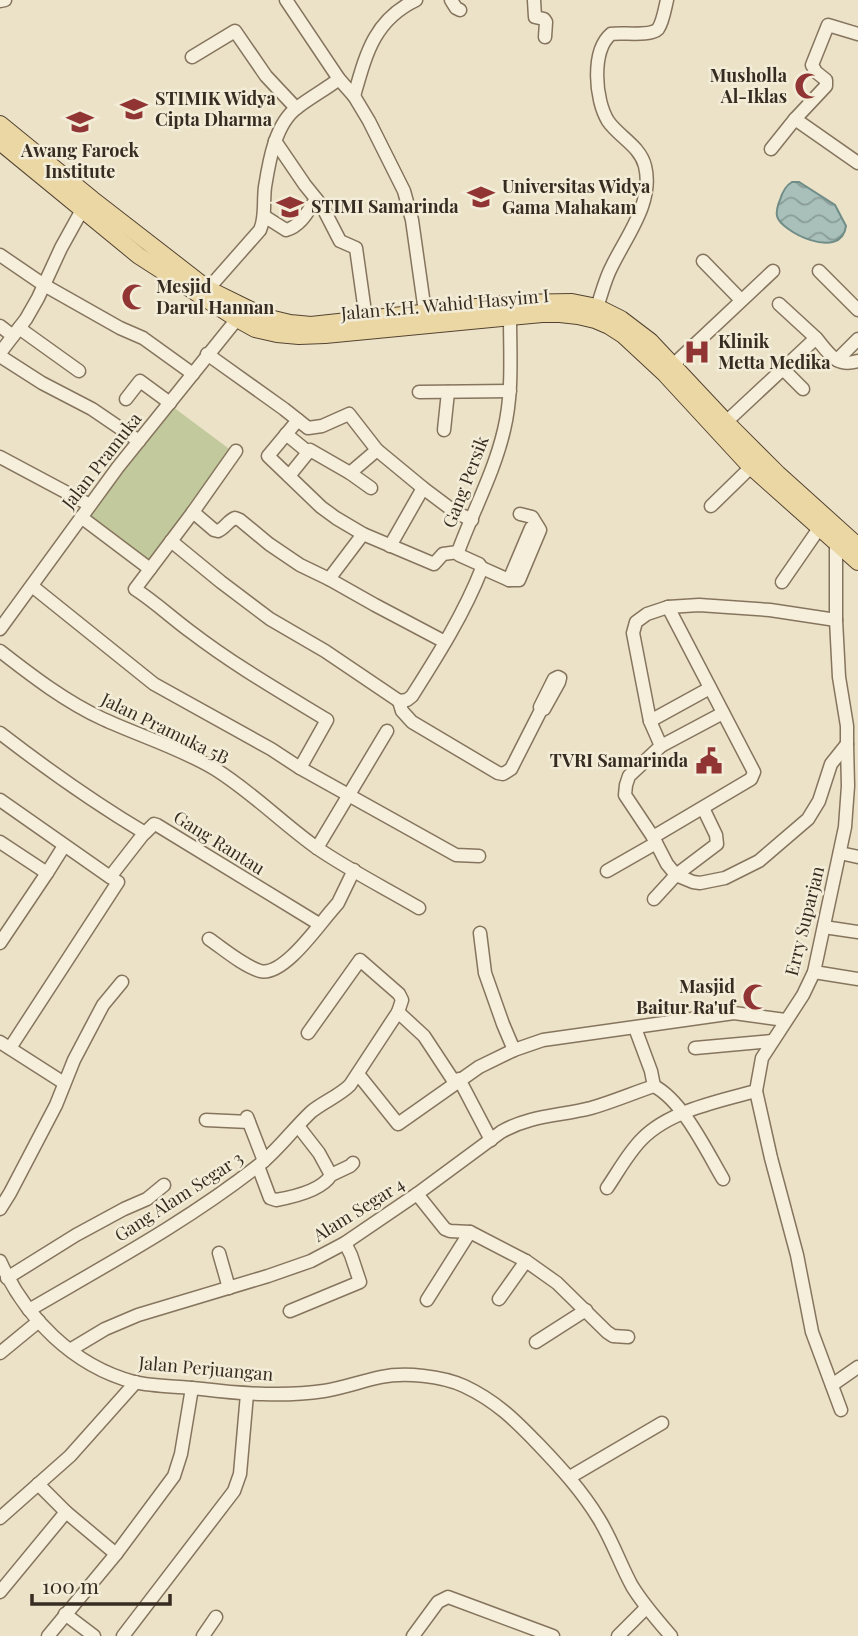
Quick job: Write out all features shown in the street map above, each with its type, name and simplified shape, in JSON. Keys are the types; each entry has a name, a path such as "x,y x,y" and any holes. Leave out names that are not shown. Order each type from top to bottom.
{"main road":[{"path":"0,124 8,143 82,210 139,256 239,313"},
{"path":"8,143 101,207 239,313"},
{"name":"Jalan K.H. Wahid Hasyim I","path":"239,313 255,329 277,334 325,335 510,316 572,302 597,307 621,319 650,341 778,474 858,546"},
{"name":"Jalan K.H. Wahid Hasyim I","path":"239,313 300,324 326,324 512,303 595,320 623,335 672,382 751,467 858,562"}],"street":[{"path":"0,1 5,0"},
{"path":"286,0 339,79 354,96 404,191 412,220 425,312"},
{"path":"354,96 372,40 387,19 416,0"},
{"path":"451,0 460,10"},
{"path":"534,0 535,17 546,20 545,37"},
{"path":"597,307 610,269 640,211 647,180 641,156 608,121 598,96 597,70 603,43 611,34 650,33 657,30 667,0"},
{"path":"771,149 826,86 826,80 812,65 828,25 858,34"},
{"path":"192,57 235,32 266,76 296,108"},
{"path":"208,289 260,230 264,216 265,185 275,141 283,125 296,108 339,79"},
{"path":"795,119 858,163"},
{"path":"606,135 620,135"},
{"path":"275,141 326,211 340,241 357,250 366,319"},
{"path":"264,216 286,230 291,229 298,224 316,199"},
{"path":"82,210 38,298 0,355 42,383 92,409 139,441"},
{"path":"0,256 44,285 120,328 144,338 193,374"},
{"path":"703,261 741,300"},
{"path":"673,365 773,271"},
{"path":"819,271 858,310"},
{"path":"779,304 816,338 832,357 845,363 858,361"},
{"name":"Jalan Pramuka","path":"0,629 90,505 239,313"},
{"name":"Gang Persik","path":"510,316 510,391 505,429 459,555 509,580 519,580 540,530 532,517 520,514"},
{"path":"0,326 16,332 79,370"},
{"path":"726,422 816,338"},
{"path":"837,360 858,339"},
{"path":"207,354 308,428 322,426 349,414 377,450 455,512 472,520"},
{"path":"783,369 803,389"},
{"path":"126,399 140,381 170,403"},
{"path":"419,392 510,391"},
{"path":"444,430 448,392"},
{"path":"298,420 268,456 321,507 363,534 434,564 443,554 458,552"},
{"path":"285,434 308,452 310,450 371,488"},
{"path":"350,473 377,450"},
{"path":"236,451 135,589 251,674 327,720 300,768"},
{"path":"289,476 308,452"},
{"path":"2,462 90,505"},
{"path":"711,506 751,467"},
{"path":"390,546 423,488"},
{"path":"193,512 218,531 230,520 240,520 268,544 300,565 445,642"},
{"path":"81,517 149,569"},
{"path":"782,582 820,527"},
{"path":"329,579 363,534"},
{"path":"171,541 270,619 325,651 399,701 402,711 412,722 498,773 503,774 511,769 541,710"},
{"name":"Erry Suparjan","path":"836,542 839,677 847,726 848,786 845,827 814,972 803,995 760,1063 756,1091 797,1255 813,1332 841,1410"},
{"path":"399,701 412,696 461,615 482,568"},
{"path":"32,586 154,684 456,855 480,856"},
{"path":"661,746 650,721 633,633 636,622 647,614 668,607 699,605 770,610 836,620"},
{"path":"607,871 751,779 754,772 668,607"},
{"name":"Jalan Pramuka 5B","path":"0,651 33,677 78,706 216,770 261,801 317,848 419,908"},
{"path":"650,721 710,688"},
{"path":"723,713 661,746 629,776 625,785 625,795 667,863 676,875 693,882 725,878 759,861 808,820 819,800 831,764 847,744"},
{"path":"317,848 387,731"},
{"name":"Gang Rantau","path":"0,733 107,811 145,832 154,824 157,825 319,925"},
{"path":"0,800 114,879"},
{"path":"654,899 676,875 717,844 716,835 703,808"},
{"path":"64,1083 5,1045 145,832"},
{"path":"0,842 47,873"},
{"path":"0,943 64,846"},
{"path":"841,853 858,857"},
{"path":"209,939 252,967 265,972 272,971 289,960 338,903 354,870"},
{"path":"824,928 858,932"},
{"path":"480,933 485,973 514,1050"},
{"name":"Gang Alam Segar 3","path":"29,1310 229,1188 261,1163 313,1110 344,1091 398,1012 402,1000 399,994 360,960 307,1033"},
{"path":"814,972 858,979"},
{"path":"0,1209 56,1105 64,1083 103,1005 122,982"},
{"path":"398,1012 424,1036 457,1081 491,1140"},
{"path":"358,1074 398,1124 479,1067 543,1040 734,1013 785,1020"},
{"path":"635,1028 656,1087 684,1114 723,1180"},
{"path":"695,1048 772,1041"},
{"name":"Alam Segar 4","path":"70,1350 105,1329 138,1315 311,1261 345,1243 514,1124 590,1108 656,1087"},
{"path":"607,1188 642,1139 662,1123 756,1091"},
{"path":"206,1120 248,1119 270,1198 274,1200 314,1188 353,1163"},
{"path":"298,1126 319,1153 331,1175"},
{"path":"8,1278 76,1235 147,1199 164,1185"},
{"path":"417,1194 445,1229 470,1232 526,1261 557,1283 613,1336 628,1337"},
{"path":"428,1300 470,1232"},
{"path":"290,1311 360,1282 345,1243"},
{"path":"219,1253 229,1288"},
{"name":"Jalan Perjuangan","path":"0,1261 29,1310 70,1350 97,1368 136,1382 247,1394 314,1392 384,1376 437,1377 463,1385 509,1414 569,1477 600,1520 646,1608 671,1636"},
{"path":"499,1299 526,1261"},
{"path":"536,1342 586,1310"},
{"path":"0,1353 39,1321"},
{"path":"832,1385 858,1367"},
{"path":"0,1518 70,1456 136,1382"},
{"path":"48,1636 116,1554 174,1476 181,1454 192,1388"},
{"path":"123,1636 234,1491 240,1474 247,1394"},
{"path":"569,1477 662,1423"},
{"path":"38,1484 66,1512 116,1554"},
{"path":"0,1592 66,1512"},
{"path":"413,1636 438,1602 447,1597 553,1636"},
{"path":"618,1636 646,1608"},
{"path":"65,1614 94,1636"},
{"path":"203,1636 216,1617"}],"green space":[{"path":"173,407 232,451 146,566 83,525"}],"water":[{"path":"792,182 799,182 835,205 846,226 842,237 834,242 823,243 799,235 781,222 777,216 778,206 784,190"}],"place":[{"name":"Musholla Al-Iklas","path":"808,86"},
{"name":"STIMIK Widya Cipta Dharma","path":"134,109"},
{"name":"Awang Faroek Institute","path":"80,122"},
{"name":"Universitas Widya Gama Mahakam","path":"481,197"},
{"name":"STIMI Samarinda","path":"290,207"},
{"name":"Mesjid Darul Hannan","path":"135,297"},
{"name":"Klinik Metta Medika","path":"697,352"},
{"name":"TVRI Samarinda","path":"709,761"},
{"name":"Masjid Baitur Ra'uf","path":"756,997"}]}
